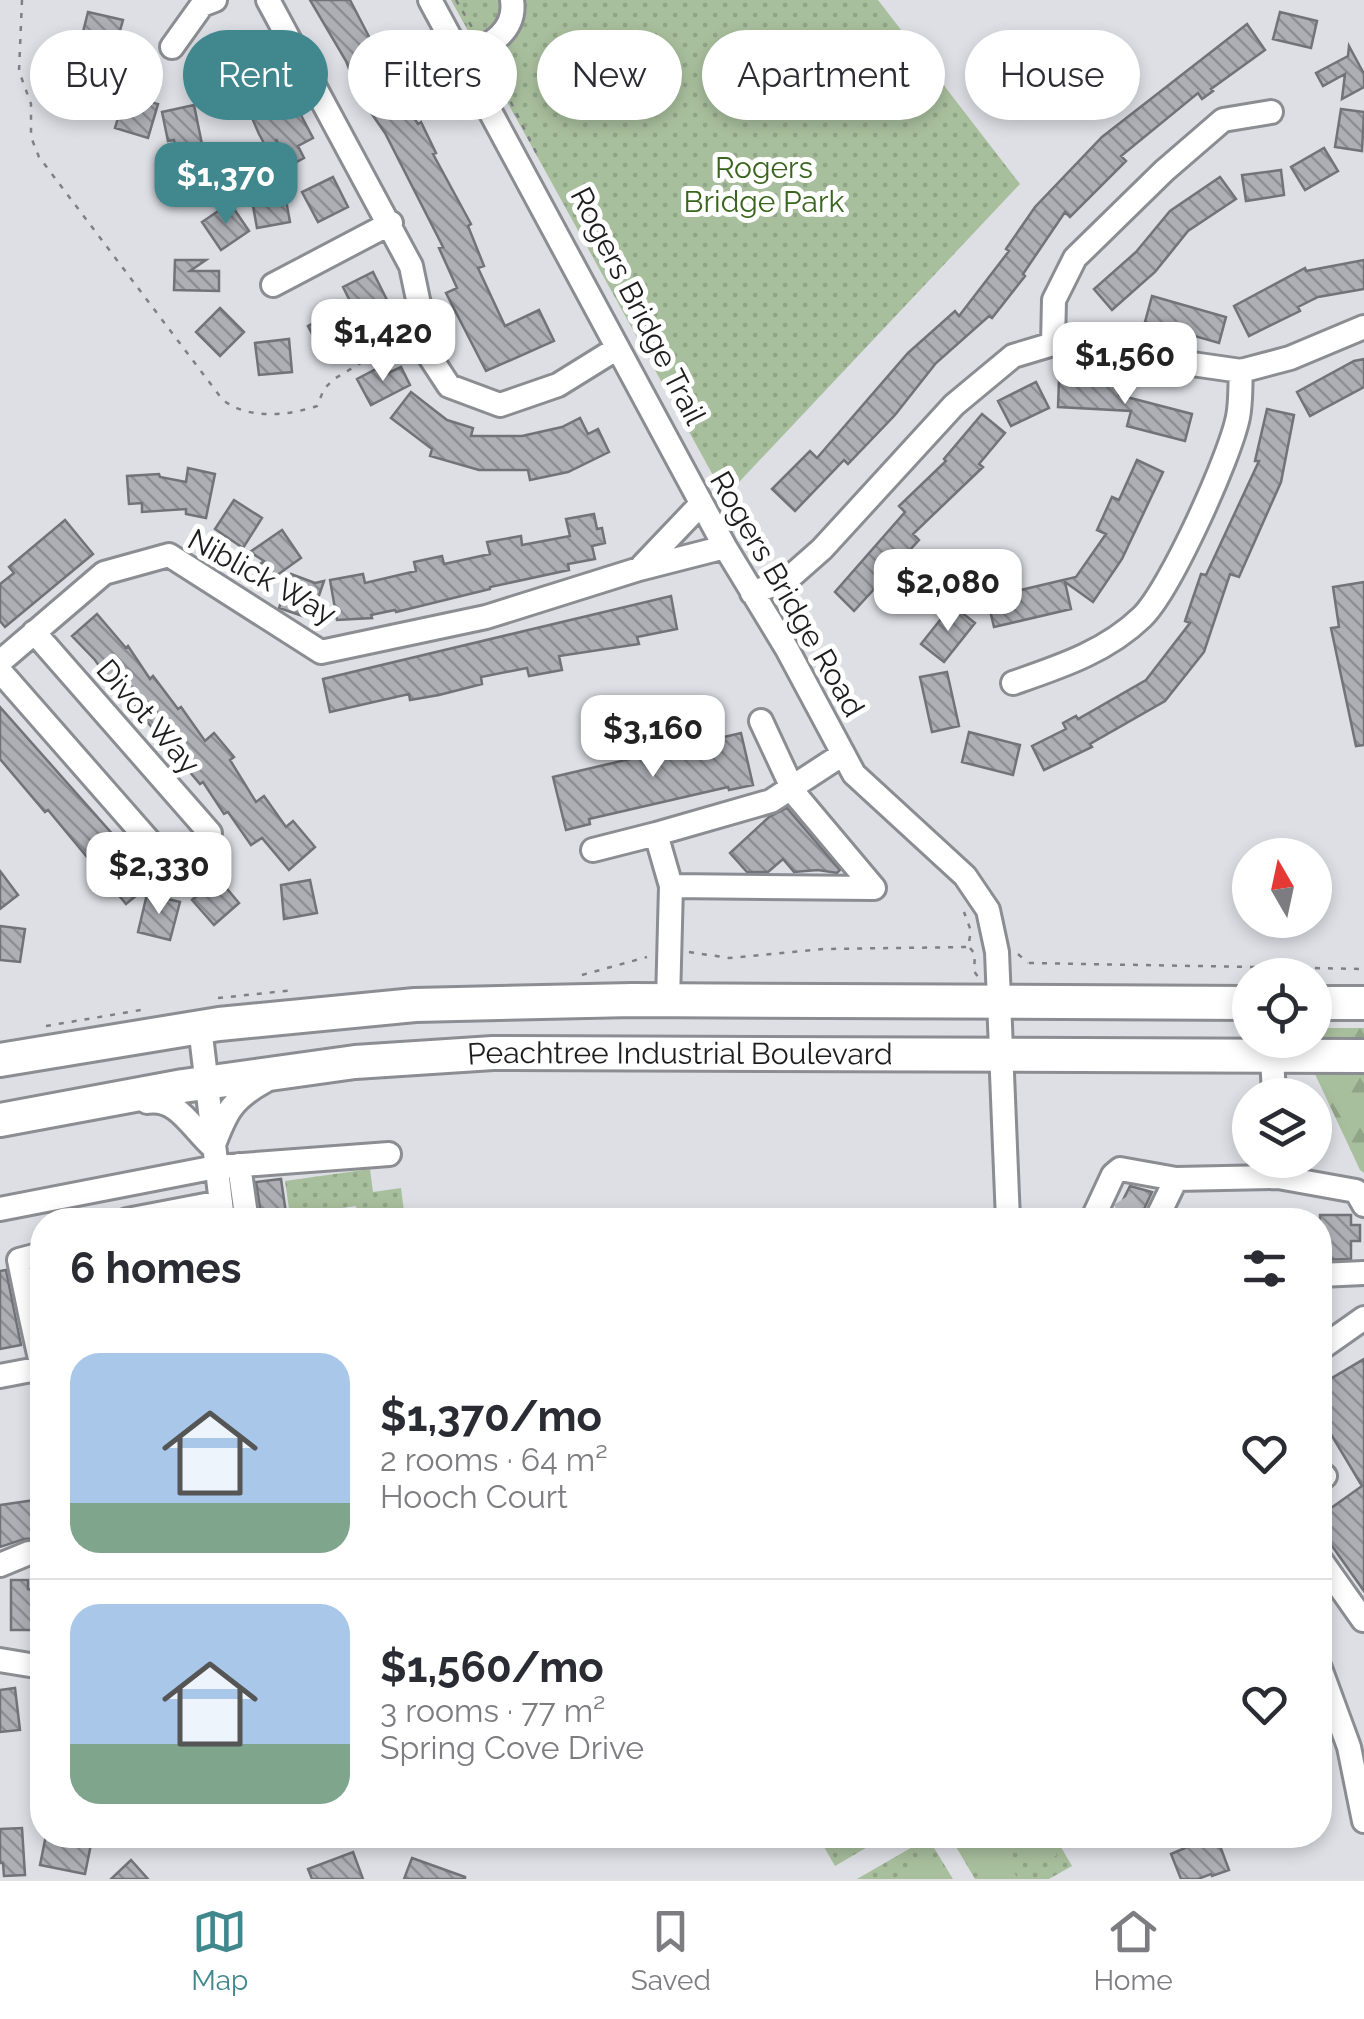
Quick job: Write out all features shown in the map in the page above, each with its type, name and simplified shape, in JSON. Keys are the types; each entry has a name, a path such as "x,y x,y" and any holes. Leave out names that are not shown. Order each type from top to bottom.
{"highway":[{"name":"Peachtree Industrial Boulevard","path":"0,1060 203,1013 668,1001 1232,1003"},
{"path":"1332,1003 1364,1003"},
{"name":"Peachtree Industrial Boulevard","path":"0,1122 204,1083 355,1062 492,1053 1232,1056"},
{"name":"Peachtree Industrial Boulevard","path":"1332,1056 1364,1056"}],"street":[{"path":"172,47 202,5 215,0"},
{"path":"268,0 411,266 430,357 449,386 500,406 558,385 616,349"},
{"name":"Rogers Bridge Road","path":"430,0 446,30"},
{"path":"506,30 514,15 512,0"},
{"path":"1053,344 1054,300 1075,258 1223,120 1271,112"},
{"name":"Rogers Bridge Road","path":"494,120 724,547 787,649 854,774 965,876 988,910 997,952 1007,1208"},
{"path":"273,285 390,224"},
{"path":"752,593 788,579 822,549 954,405 1014,356 1053,344 1241,371 1290,358 1364,327"},
{"path":"1013,683 1071,663 1114,640 1145,615 1178,559 1220,468 1238,417 1241,371"},
{"name":"Niblick Way","path":"639,569 702,504"},
{"name":"Niblick Way","path":"0,662 104,573 170,555 321,652 486,618 639,569 724,547"},
{"name":"Divot Way","path":"0,670 172,866 210,833 34,632"},
{"path":"671,886 874,888 792,789 761,720"},
{"path":"593,850 771,801 843,754"},
{"path":"656,834 671,886 668,1001"},
{"path":"203,1013 204,1083 222,1160 244,1208"},
{"path":"222,1208 223,1122 240,1094 297,1070"},
{"path":"0,1122 160,1100 176,1106 222,1160"},
{"path":"0,1209 222,1160 389,1154"},
{"path":"1103,1208 1117,1189 1120,1169 1176,1179 1232,1173"},
{"path":"1309,1178 1356,1191 1364,1204"},
{"path":"1162,1208 1176,1179"},
{"path":"30,1257 19,1260 30,1297"},
{"path":"1332,1274 1364,1274"},
{"path":"1332,1341 1364,1318"},
{"path":"0,1376 30,1370"},
{"path":"0,1565 30,1553"},
{"path":"1332,1576 1362,1620"},
{"path":"0,1660 30,1665"},
{"path":"1332,1701 1349,1747 1363,1807"}],"path":[{"path":"22,0 19,71 31,104 31,137 39,157 233,408 258,414 296,413 317,406 324,389 334,380 410,334 424,330"},
{"name":"Rogers Bridge Trail","path":"456,0 473,30"},
{"name":"Rogers Bridge Trail","path":"517,114 542,162"},
{"path":"573,977 685,951 728,958 824,950 968,947 971,931 962,907"},
{"path":"1012,948 1028,963 1364,969"},
{"path":"203,1013 299,990"},
{"path":"34,1028 148,1009"}],"green space":[{"name":"Rogers Bridge Park","path":"451,0 878,0 901,30 702,30 702,120 945,120 945,87 965,113 965,120 971,120 1020,184 725,497 517,120 517,30 468,30"},
{"path":"1332,1028 1364,1028 1364,1173 1332,1110 1332,1078 1317,1078 1307,1058 1332,1058"},
{"path":"370,1169 373,1192 401,1188 404,1208 289,1208 285,1181"},
{"path":"825,1848 866,1848 835,1866"},
{"path":"911,1848 934,1848 953,1879 857,1879"},
{"path":"957,1848 1062,1848 1072,1866 1049,1879 975,1879"},
{"path":"967,1848 999,1848 1018,1879 985,1879"},
{"path":"1021,1848 1053,1848 1057,1855 1033,1869"},
{"path":"929,1854 944,1879 911,1879 905,1869"}],"building":[{"path":"310,0 350,0 366,30 348,30 348,66 346,61"},
{"path":"88,12 123,20 120,30 84,30"},
{"path":"1280,12 1317,21 1311,48 1273,39"},
{"path":"1247,24 1265,50 1202,99 1198,93 1121,156 1126,161 1070,217 1065,212 1025,276 992,318 989,316 936,363 895,415 795,511 772,489 810,451 817,458 908,353 955,311 959,316 1009,251 1006,249 1035,207 1102,137 1124,120 1140,120 1140,107"},
{"path":"1349,46 1364,74 1364,87 1342,99 1345,74 1323,86 1316,73 1348,56"},
{"path":"183,107 183,120 197,120 203,149 177,155 174,140 168,141 163,112"},
{"path":"1341,109 1364,112 1362,151 1335,147"},
{"path":"117,120 153,120 148,138 115,128"},
{"path":"253,120 304,120 313,138 298,146 304,158 289,166 276,139 280,165 277,167"},
{"path":"376,120 421,122 436,153 433,154 471,224 468,226 484,266 478,268 505,326 539,310 554,341 486,371 446,293 457,288 439,248 443,247"},
{"path":"1324,148 1338,171 1305,190 1291,167"},
{"path":"1281,170 1284,195 1246,201 1242,175"},
{"path":"333,177 348,207 318,222 302,192"},
{"path":"1220,177 1236,199 1188,231 1155,272 1112,310 1094,289 1136,252 1170,211"},
{"path":"284,189 290,222 257,228 251,195"},
{"path":"230,203 249,231 221,250 202,222"},
{"path":"175,260 206,260 190,271 219,271 219,291 174,290"},
{"path":"1364,260 1364,289 1318,297 1298,307 1300,311 1249,336 1234,306 1305,268 1306,271"},
{"path":"373,272 388,302 345,324 352,339 323,354 308,326 351,303 343,287"},
{"path":"1152,296 1226,317 1219,343 1145,322"},
{"path":"220,308 244,332 220,356 196,332"},
{"path":"289,339 292,372 259,375 255,343"},
{"path":"1364,359 1364,387 1310,416 1297,392"},
{"path":"380,367 384,375 401,367 410,385 371,405 357,379"},
{"path":"1059,380 1119,383 1119,395 1192,414 1185,441 1127,426 1131,411 1058,407"},
{"path":"1036,382 1049,408 1011,426 998,401"},
{"path":"411,392 447,420 473,428 471,436 522,436 562,427 580,418 588,434 598,429 609,452 568,472 530,480 528,470 479,470 430,456 432,449 391,418"},
{"path":"1267,409 1294,415 1281,482 1239,577 1230,574 1204,652 1165,701 1090,744 1092,747 1044,770 1032,746 1066,729 1063,723 1076,716 1078,719 1146,680 1190,623 1185,621 1201,574 1206,575 1259,461 1255,461"},
{"path":"982,414 1005,433 979,464 983,467 913,534 919,540 854,611 835,592 905,512 899,506 946,461"},
{"path":"1137,460 1163,472 1122,559 1093,602 1065,582 1071,609 994,627 987,598 1076,577 1106,534 1097,530 1112,497 1119,500"},
{"path":"188,468 215,474 206,518 186,514 186,509 142,512 142,503 129,504 127,476 159,474 186,482"},
{"path":"234,500 262,518 243,548 215,529"},
{"path":"594,514 605,543 592,546 595,559 568,564 569,570 371,615 372,618 337,620 330,580 363,574 365,583 416,571 414,562 442,556 444,564 490,554 487,542 521,536 522,545 570,536 566,519"},
{"path":"65,520 93,554 5,627 0,621 0,584 14,573 9,567"},
{"path":"282,530 301,558 266,583 255,568 264,561 250,552"},
{"path":"291,574 315,583 324,581 311,619 279,608"},
{"path":"1364,582 1364,745 1356,746 1331,628 1339,627 1333,587"},
{"path":"671,596 677,629 637,637 639,644 559,656 562,670 529,676 527,668 481,677 482,684 439,695 410,700 409,694 330,712 323,679"},
{"path":"952,605 975,623 944,662 921,644"},
{"path":"97,614 128,646 150,679 153,676 178,709 181,707 205,741 214,733 234,757 230,760 256,802 264,796 286,827 293,821 315,847 289,870 262,838 251,845 203,782 200,784 121,691 118,693 72,636"},
{"path":"947,672 959,726 932,732 920,677"},
{"path":"0,707 154,881 126,904 0,759"},
{"path":"969,732 1020,745 1013,775 962,762"},
{"path":"741,733 753,785 729,790 728,787 589,819 590,824 566,830 553,777"},
{"path":"787,808 840,870 837,873 794,872 783,859 768,872 747,872 730,853 769,817"},
{"path":"0,871 18,895 0,909"},
{"path":"218,878 239,903 214,925 192,900"},
{"path":"310,880 317,913 284,919 281,885"},
{"path":"147,894 180,902 170,940 138,932"},
{"path":"0,926 25,929 20,962 0,960"},
{"path":"281,1179 285,1208 260,1208 256,1182"},
{"path":"1130,1186 1152,1192 1145,1208 1119,1208"},
{"path":"1332,1215 1351,1215 1351,1225 1360,1225 1360,1241 1351,1241 1351,1259 1332,1260"},
{"path":"6,1270 21,1345 0,1349 0,1271"},
{"path":"1364,1359 1364,1591 1332,1546 1332,1507 1362,1486 1332,1436 1332,1378"},
{"path":"30,1501 30,1539 0,1547 0,1505"},
{"path":"11,1580 28,1580 30,1630 11,1630"},
{"path":"15,1688 20,1730 0,1732 0,1690"},
{"path":"22,1828 25,1875 4,1876 0,1829"},
{"path":"43,1848 90,1848 85,1874 40,1865"},
{"path":"1185,1848 1221,1848 1229,1870 1198,1879 1181,1879 1171,1854"},
{"path":"353,1852 363,1879 312,1879 308,1869"},
{"path":"412,1858 465,1877 465,1879 404,1879"},
{"path":"131,1860 148,1879 111,1879"}],"tunnel":[{"path":"1123,1199 1129,1208"}]}
